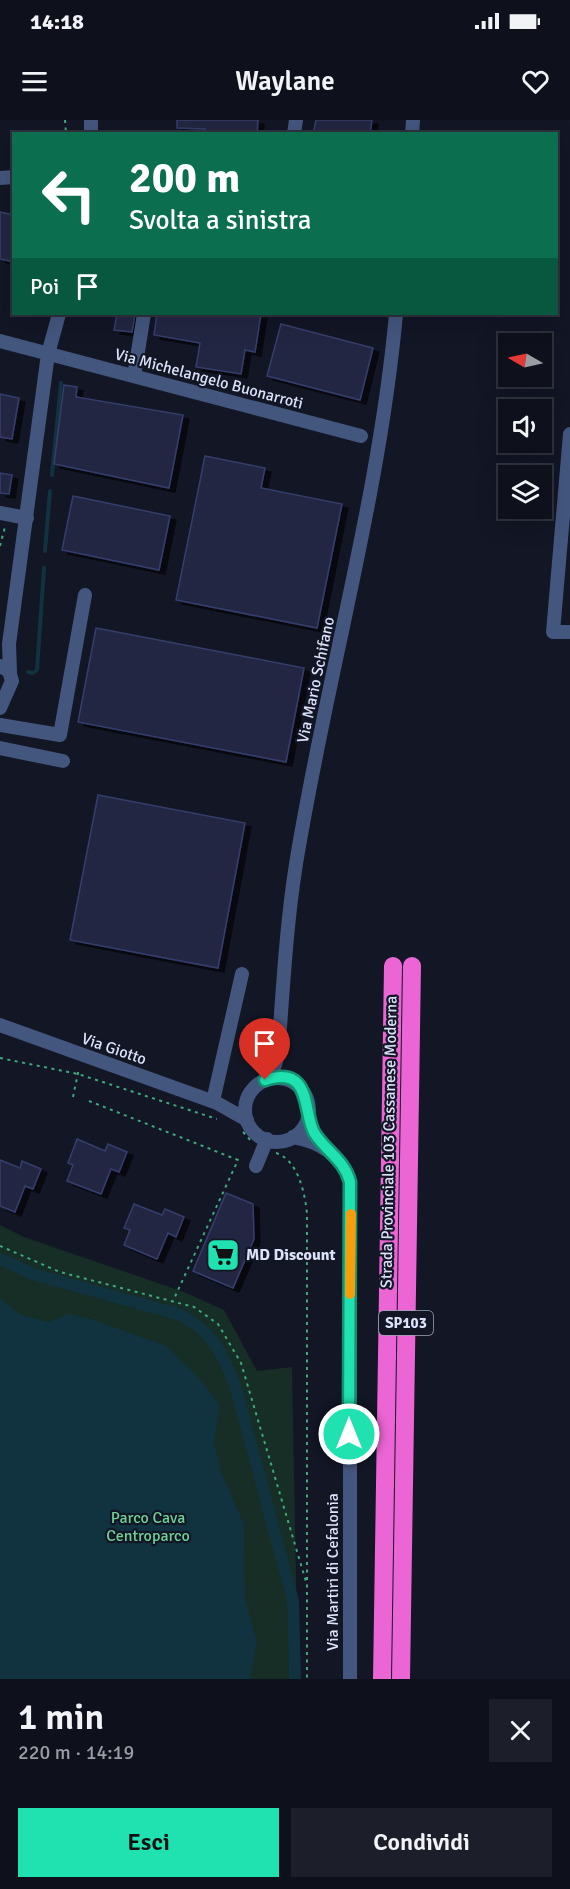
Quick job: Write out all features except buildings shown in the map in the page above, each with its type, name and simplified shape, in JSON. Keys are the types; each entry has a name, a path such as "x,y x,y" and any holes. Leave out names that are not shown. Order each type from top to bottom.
{"highway":[{"name":"Strada Provinciale 103 Cassanese Moderna","path":"382,1679 393,966"},
{"name":"Strada Provinciale 103 Cassanese Moderna","path":"401,1679 412,966"}],"street":[{"path":"0,708 3,693 12,681 5,669 48,354 59,315"},
{"path":"134,376 144,315"},
{"name":"Via Mario Schifano","path":"265,1080 275,1065 278,1054 289,918 296,865 360,553 385,410 396,315"},
{"name":"Via Michelangelo Buonarroti","path":"0,341 360,436"},
{"path":"570,434 553,632 570,632"},
{"path":"0,513 27,518"},
{"path":"0,725 60,735 85,595"},
{"path":"0,661 9,644"},
{"path":"0,748 63,761"},
{"path":"242,974 215,1102 236,1102 249,1095 265,1080 280,1078 294,1082"},
{"name":"Via Giotto","path":"0,1025 215,1102 243,1123"},
{"path":"264,1145 293,1137 304,1126 308,1116 306,1097 294,1082 278,1054"},
{"path":"249,1095 243,1123 254,1131 264,1145"},
{"name":"Via Martiri di Cefalonia","path":"308,1116 314,1132 347,1171 351,1194 350,1679"},
{"name":"Via Martiri di Cefalonia","path":"293,1137 315,1143 327,1150"},
{"path":"256,1166 264,1145"}],"path":[{"path":"73,1097 82,1056"},
{"path":"0,1058 78,1074 218,1119"},
{"path":"89,1101 238,1160 173,1301"},
{"path":"243,1123 264,1145 284,1156 292,1165 306,1200 307,1679"},
{"path":"0,1246 60,1272 194,1307 210,1317 237,1352 307,1587"}],"green space":[{"name":"Parco Cava Centroparco","path":"0,1225 24,1237 184,1292 224,1310 257,1371 292,1367 298,1679 0,1679"}],"water":[{"name":"Parco Cava Centroparco","path":"0,1298 21,1315 48,1322 69,1314 91,1319 166,1346 199,1378 219,1404 214,1444 221,1472 244,1524 245,1599 257,1642 250,1679 0,1679"}],"waterway":[{"path":"52,475 61,383"},
{"path":"45,551 50,491"},
{"path":"28,672 33,673 37,670 44,568"},
{"path":"0,1259 33,1274 181,1315 202,1329 215,1344 235,1385 293,1601 295,1679"}],"slow traffic":[{"path":"350,1294 351,1214"}],"place":[{"name":"MD Discount","path":"223,1255"}],"route":[{"path":"265,1080 285,1078 294,1082 301,1089 308,1102 308,1116 314,1132 327,1150 342,1163 350,1182 349,1434"}]}
